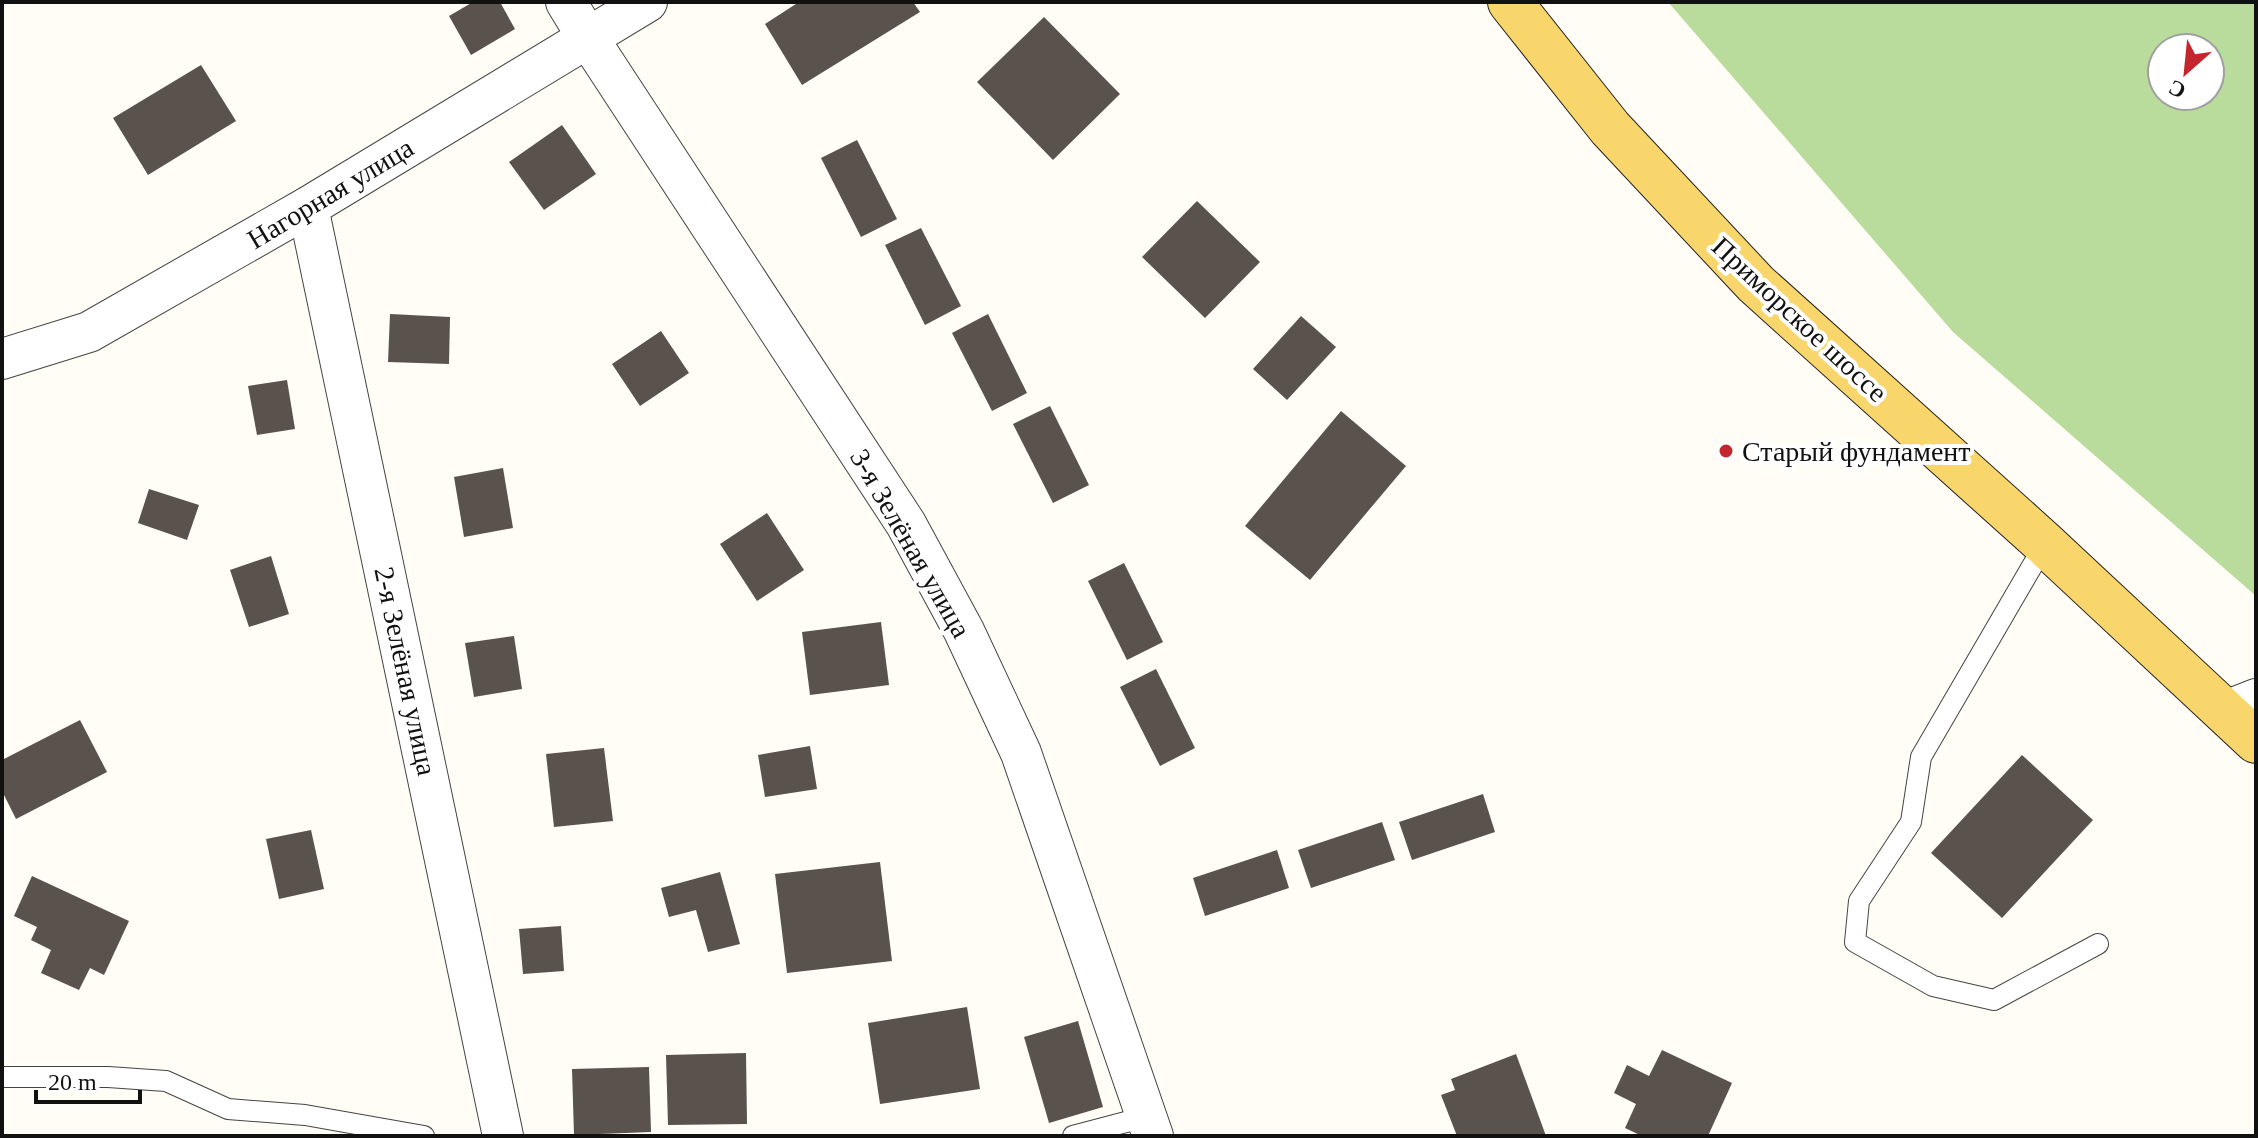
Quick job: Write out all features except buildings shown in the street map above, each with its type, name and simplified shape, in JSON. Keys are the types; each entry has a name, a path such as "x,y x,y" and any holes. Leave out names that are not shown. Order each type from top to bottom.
{"main road":[{"name":"Приморское шоссе","path":"1510,2 1610,128 1756,284 2045,544 2239,706 2256,741"}],"street":[{"name":"3-я Зелёная улица","path":"566,2 906,524 964,631 1021,753 1149,1127"},
{"name":"Нагорная улица","path":"2,359 89,332 308,207 647,2"},
{"name":"2-я Зелёная улица","path":"308,207 503,1136"}],"lane":[{"path":"2045,544 1921,757 1911,822 1859,901 1855,942 1933,986 1994,1000 2098,944"},
{"path":"2,1077 108,1077 166,1081 228,1109 305,1115 424,1136"},
{"path":"1073,1136 1149,1127"}],"green space":[{"path":"1668,2 2256,2 2256,596 1953,332"}],"place":[{"name":"Старый фундамент","path":"1726,451"}]}
